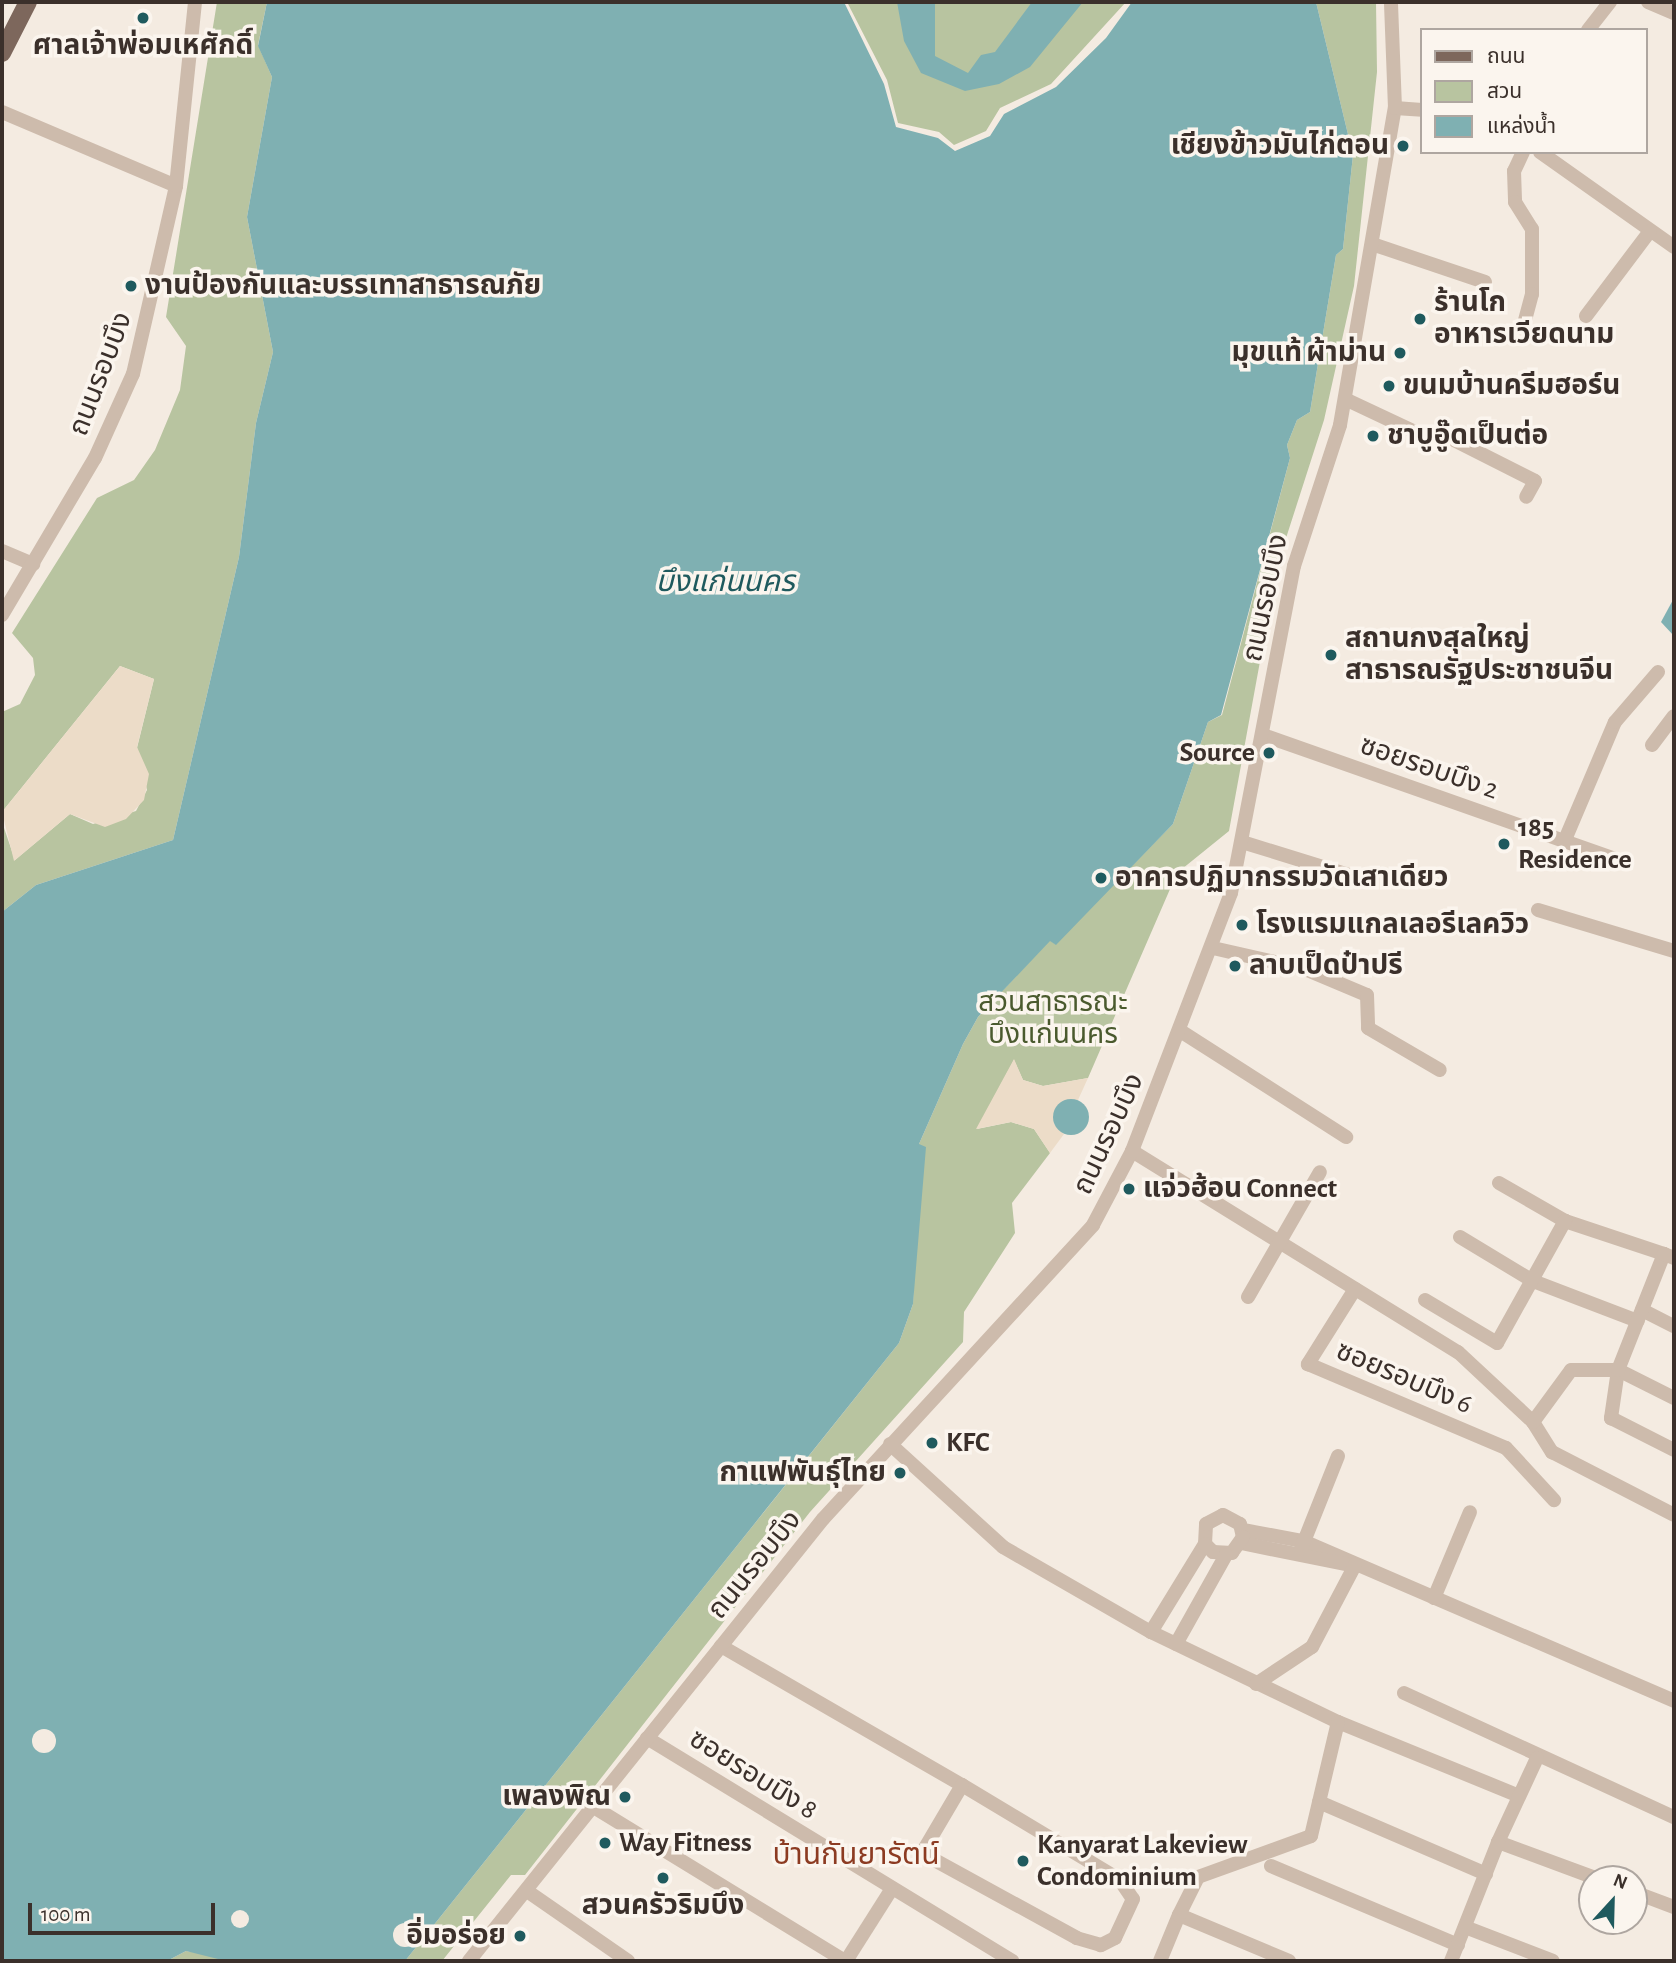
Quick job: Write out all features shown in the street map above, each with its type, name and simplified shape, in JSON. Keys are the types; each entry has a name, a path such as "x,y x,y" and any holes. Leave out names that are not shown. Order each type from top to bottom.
{"main road":[{"path":"2,53 28,2"}],"street":[{"name":"ถนนรอบบึง","path":"2,615 95,458 133,374 176,187 195,2"},
{"name":"ถนนรอบบึง","path":"469,1961 647,1738 890,1444 1093,1225 1132,1151 1182,1032 1213,948 1242,842 1294,566 1345,399 1375,246 1395,108 1391,2"},
{"path":"1590,28 1610,2"},
{"path":"1648,2 1674,13"},
{"path":"1395,108 1420,110"},
{"path":"2,112 176,187"},
{"path":"1521,154 1514,171 1515,202 1532,229 1532,294 1524,324"},
{"path":"1543,154 1674,247"},
{"path":"1586,316 1650,231"},
{"path":"1375,246 1485,282"},
{"path":"1345,399 1432,440 1450,438 1535,481 1526,497"},
{"path":"2,551 33,564"},
{"path":"1564,842 1615,722 1658,672"},
{"path":"1652,745 1674,716"},
{"name":"ซอยรอบบึง 2","path":"1263,735 1618,860"},
{"path":"1242,842 1352,876"},
{"path":"1538,910 1674,951"},
{"path":"1213,948 1305,969 1367,995 1368,1028 1440,1070"},
{"path":"1182,1032 1346,1137"},
{"path":"1132,1151 1458,1352 1533,1422 1552,1452 1674,1515"},
{"path":"1248,1297 1320,1171"},
{"path":"1499,1183 1565,1221 1669,1256 1640,1315 1619,1370 1611,1418 1674,1450"},
{"path":"1425,1300 1497,1343 1565,1221"},
{"path":"1461,1237 1533,1281 1674,1326"},
{"name":"ซอยรอบบึง 6","path":"1355,1289 1308,1364 1506,1448 1554,1500"},
{"path":"1533,1422 1570,1370 1619,1370 1674,1398"},
{"path":"890,1444 1003,1547 1151,1632 1338,1722 1517,1796"},
{"path":"1301,1548 1338,1456"},
{"path":"1434,1598 1471,1513"},
{"path":"1151,1632 1205,1544 1203,1530 1216,1516 1236,1519 1242,1537"},
{"path":"1176,1644 1226,1555 1242,1537"},
{"path":"1242,1537 1301,1548 1355,1565 1674,1701"},
{"path":"1205,1544 1226,1555"},
{"path":"1256,1684 1312,1647 1355,1565"},
{"path":"722,1646 962,1785 1125,1884 1133,1899 1115,1938 1101,1945 1077,1938 922,1853 962,1785"},
{"path":"1404,1693 1518,1742 1537,1758 1674,1817"},
{"path":"1160,1961 1198,1877 1311,1836 1338,1722"},
{"name":"ซอยรอบบึง 8","path":"647,1738 891,1890 1012,1961"},
{"path":"1451,1961 1517,1796 1537,1758"},
{"path":"1319,1802 1486,1874"},
{"path":"592,1806 846,1961 891,1890"},
{"path":"1499,1842 1578,1872"},
{"path":"1271,1866 1458,1945"},
{"path":"527,1891 628,1961"},
{"path":"1648,1897 1674,1907"},
{"path":"1179,1915 1289,1961"},
{"path":"1465,1927 1553,1961"}],"green space":[{"path":"217,2 267,2 258,45 272,77 247,217 273,352 256,423 239,557 173,840 36,885 2,912 2,822 15,860 70,814 93,824 136,811 147,790 137,748 154,679 120,666 2,812 2,712 20,704 35,675 33,658 12,633 97,498 134,480 155,450 180,390 186,346 166,317"},
{"path":"847,2 1126,2 1051,84 1000,108 986,131 954,145 939,132 898,123 887,80"},
{"name":"สวนสาธารณะ บึงแก่นนคร","path":"1316,2 1376,2 1377,72 1354,286 1324,420 1278,563 1229,831 1177,873 1088,1078 1043,1086 1023,1080 1014,1060 977,1129 1011,1122 1034,1129 1050,1153 1012,1203 1015,1233 964,1312 963,1342 810,1512 525,1875 511,1875 442,1961 405,1961 899,1343 913,1304 919,1144 963,1044 978,1017 1050,940 1055,944 1173,824 1208,722 1222,715 1290,458 1287,445 1297,420 1310,412 1336,255 1343,249 1353,155"},
{"path":"186,1951 216,1956 226,1961 167,1961"}],"shaded area":[{"path":"120,666 154,679 137,747 149,774 144,800 126,819 105,827 70,814 14,861 2,812"},
{"path":"1014,1059 1023,1080 1043,1086 1088,1078 1078,1100 1064,1100 1054,1124 1064,1134 1050,1153 1034,1129 1011,1122 976,1129"}],"water":[{"name":"บึงแก่นนคร","path":"267,2 844,2 884,84 896,127 938,138 955,151 990,136 1004,114 1056,87 1106,38 1132,2 1316,2 1353,155 1343,249 1336,255 1310,412 1297,420 1287,445 1290,458 1221,715 1208,722 1173,824 1056,945 1050,941 978,1017 963,1044 919,1144 926,1147 913,1304 899,1343 405,1961 226,1961 186,1951 167,1961 2,1961 2,912 36,885 173,840 239,557 256,423 273,352 247,217 272,77 258,46"},
{"path":"897,2 935,2 935,56 968,73 981,55 995,52 1032,2 1083,2 1030,67 999,84 965,91 921,73 904,41"},
{"path":"1674,598 1674,636 1661,622"},
{"path":"1071,1099 1083,1105 1089,1117 1083,1129 1071,1135 1059,1129 1053,1117 1059,1105"}],"pier":[{"path":"44,1729 52,1733 56,1741 52,1749 44,1753 36,1749 32,1741 36,1733"},
{"path":"240,1910 246,1913 249,1919 246,1925 240,1928 234,1925 231,1919 234,1913"},
{"path":"405,1923 416,1930 417,1935 410,1946 405,1947 394,1940 393,1935 400,1924"}],"place":[{"name":"ศาลเจ้าพ่อมเหศักดิ์","path":"143,18"},
{"name":"เชียงข้าวมันไก่ตอน","path":"1403,146"},
{"name":"งานป้องกันและบรรเทาสาธารณภัย","path":"131,286"},
{"name":"ร้านโก อาหารเวียดนาม","path":"1420,319"},
{"name":"มุขแท้ ผ้าม่าน","path":"1400,353"},
{"name":"ขนมบ้านครีมฮอร์น","path":"1389,386"},
{"name":"ชาบูอู๊ดเป็นต่อ","path":"1373,436"},
{"name":"สถานกงสุลใหญ่ สาธารณรัฐประชาชนจีน","path":"1331,655"},
{"name":"Source","path":"1269,753"},
{"name":"185 Residence","path":"1504,844"},
{"name":"อาคารปฏิมากรรมวัดเสาเดียว","path":"1101,878"},
{"name":"โรงแรมแกลเลอรีเลควิว","path":"1242,925"},
{"name":"ลาบเป็ดป๋าปรี","path":"1235,966"},
{"name":"แจ่วฮ้อน Connect","path":"1129,1189"},
{"name":"KFC","path":"932,1443"},
{"name":"กาแฟพันธุ์ไทย","path":"900,1473"},
{"name":"เพลงพิณ","path":"625,1797"},
{"name":"Way Fitness","path":"605,1843"},
{"name":"Kanyarat Lakeview Condominium","path":"1023,1861"},
{"name":"สวนครัวริมบึง","path":"663,1878"},
{"name":"อิ่มอร่อย","path":"520,1936"}],"district":[{"name":"บ้านกันยารัตน์","path":"856,1855"}]}
